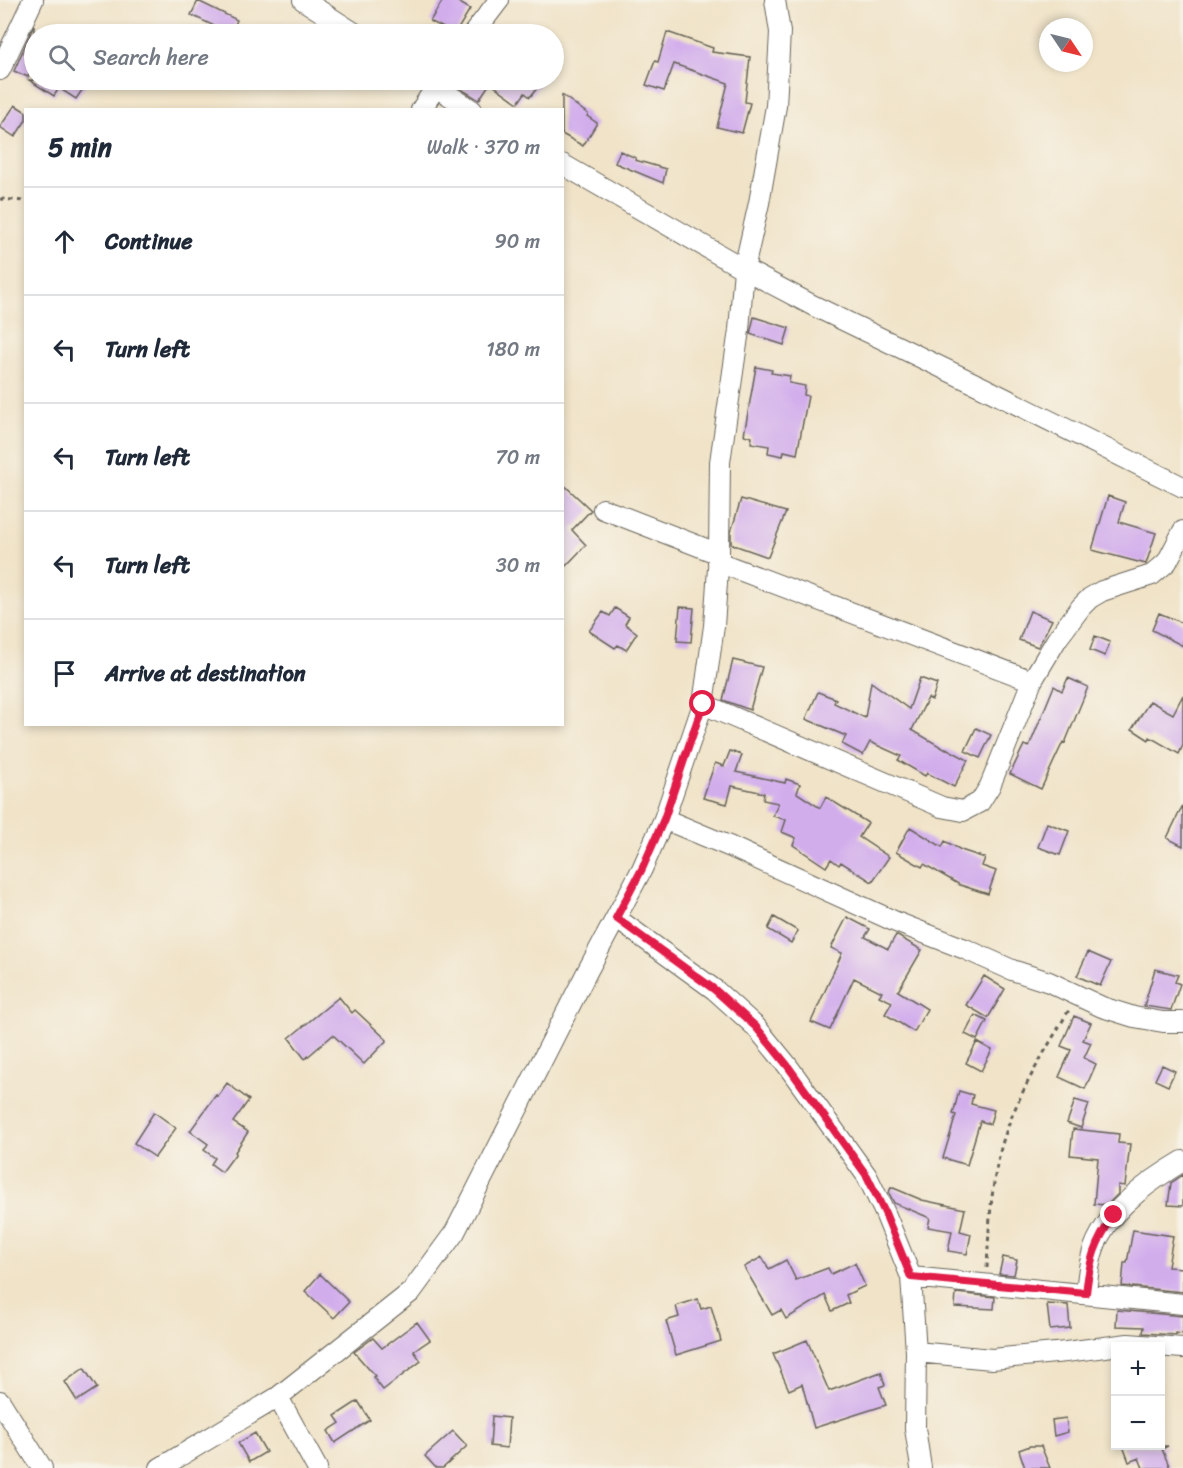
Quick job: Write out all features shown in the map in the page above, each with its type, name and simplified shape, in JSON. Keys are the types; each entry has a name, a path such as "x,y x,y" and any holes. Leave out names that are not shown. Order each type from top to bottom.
{"street":[{"path":"0,70 33,0"},
{"path":"303,0 340,24"},
{"path":"480,24 498,0"},
{"path":"160,1468 278,1397 411,1292 455,1232 642,869 664,819 703,704 714,626 720,462 739,330 744,269 759,203 776,106 780,32 775,0"},
{"path":"423,108 430,90"},
{"path":"444,90 469,108"},
{"path":"564,165 744,269 814,306 1183,487"},
{"path":"603,509 718,558 1032,681"},
{"path":"703,704 942,807 963,812 980,802 990,786 1032,681 1056,639 1081,607 1102,591 1152,575 1167,562 1183,531"},
{"path":"664,819 742,851 896,922 1012,970 1049,981 1102,1007 1134,1017 1163,1022 1183,1022"},
{"path":"616,918 715,990 756,1027 787,1065 867,1176 911,1277 916,1352 914,1406 921,1468"},
{"path":"1086,1293 1089,1266 1094,1249 1100,1235 1114,1215 1158,1175 1183,1161"},
{"path":"911,1277 1183,1304"},
{"path":"916,1352 992,1359 1128,1344 1183,1348"},
{"path":"278,1397 317,1468"},
{"path":"0,1401 42,1468"}],"path":[{"path":"0,199 24,201"},
{"path":"986,1284 989,1223 1003,1142 1014,1112 1036,1068 1077,995"}],"building":[{"path":"443,0 455,0 470,9 461,24 436,24 430,21"},
{"path":"198,1 237,20 235,24 210,24 191,15"},
{"path":"667,32 713,48 712,52 750,57 745,102 750,103 742,133 717,127 728,83 674,64 664,91 646,85 655,61 658,62"},
{"path":"24,48 24,75 14,71"},
{"path":"45,90 58,90 54,96"},
{"path":"62,90 82,90 76,99"},
{"path":"463,90 485,90 479,100"},
{"path":"500,90 536,90 530,97 525,93 518,103"},
{"path":"562,95 597,123 583,146 564,135 564,108 562,108"},
{"path":"15,105 24,111 24,123 15,137 0,127"},
{"path":"620,151 636,158 635,160 666,169 663,183 615,163"},
{"path":"754,317 789,328 784,345 750,334"},
{"path":"756,367 772,370 771,373 790,376 789,383 805,386 804,395 808,396 797,454 784,451 783,456 768,453 769,446 751,443 752,437 744,435"},
{"path":"564,485 591,510 572,530 586,545 564,568"},
{"path":"1108,496 1125,502 1119,522 1156,533 1146,564 1092,550"},
{"path":"741,499 786,512 768,557 731,544 731,532"},
{"path":"680,607 694,608 691,642 677,641"},
{"path":"615,608 629,617 625,624 637,633 626,650 618,645 615,648 589,631 603,612 610,616"},
{"path":"1030,611 1052,620 1038,647 1019,640"},
{"path":"1159,613 1183,623 1183,646 1152,630"},
{"path":"1095,636 1110,642 1105,656 1090,650"},
{"path":"733,660 762,667 750,710 723,700"},
{"path":"920,678 937,684 932,700 928,698 912,730 968,760 954,787 927,773 925,776 898,760 901,756 870,742 863,755 842,744 846,736 806,719 818,692 836,699 834,703 865,718 871,682 909,709"},
{"path":"1068,678 1088,687 1065,743 1063,742 1041,789 1010,774 1024,745 1029,747 1054,686 1062,691"},
{"path":"1183,695 1183,745 1179,754 1132,729 1150,701 1173,714"},
{"path":"976,728 991,735 980,758 965,751"},
{"path":"730,751 742,755 736,772 785,783 786,779 800,784 797,793 820,808 826,797 868,823 859,837 889,857 872,882 841,862 839,865 831,859 826,867 793,845 796,838 782,832 786,820 773,816 778,803 763,800 764,793 732,786 727,804 703,798 715,763 724,766"},
{"path":"1183,805 1183,846 1167,838"},
{"path":"1047,823 1069,831 1060,855 1038,847"},
{"path":"910,827 942,847 945,841 961,850 985,858 982,866 996,871 988,894 960,885 924,864 922,867 896,852"},
{"path":"774,917 798,931 791,943 768,929"},
{"path":"847,917 870,929 865,937 888,949 896,935 922,950 898,991 927,1009 914,1032 885,1014 892,1002 879,996 882,992 854,978 830,1030 811,1022 842,953 831,948"},
{"path":"1088,952 1111,962 1100,986 1077,976"},
{"path":"1155,969 1178,975 1175,982 1180,984 1171,1010 1144,1006"},
{"path":"984,976 1005,989 988,1018 966,1005"},
{"path":"339,997 352,1013 355,1010 387,1040 364,1064 333,1035 305,1059 289,1038"},
{"path":"975,1015 987,1021 977,1040 965,1034"},
{"path":"1074,1016 1091,1023 1083,1040 1091,1043 1084,1058 1096,1064 1085,1089 1059,1077 1071,1050 1061,1046"},
{"path":"977,1042 992,1050 981,1071 966,1063"},
{"path":"1162,1065 1175,1071 1168,1086 1155,1080"},
{"path":"227,1083 249,1100 233,1122 248,1132 222,1172 211,1164 215,1158 204,1150 208,1144 190,1131"},
{"path":"959,1091 973,1095 971,1104 994,1110 990,1124 980,1121 967,1165 943,1158 956,1115 953,1114"},
{"path":"1075,1100 1089,1104 1081,1128 1067,1123"},
{"path":"154,1112 176,1128 155,1157 134,1143"},
{"path":"1073,1129 1119,1134 1118,1143 1130,1144 1125,1186 1118,1185 1118,1194 1107,1205 1094,1204 1098,1158 1070,1155"},
{"path":"1183,1175 1183,1206 1168,1205 1171,1183"},
{"path":"891,1187 922,1200 965,1209 960,1231 971,1234 967,1254 948,1251 952,1231 928,1227 930,1218 894,1203 889,1193"},
{"path":"1133,1230 1173,1236 1168,1267 1183,1268 1183,1292 1122,1286 1124,1263 1127,1263"},
{"path":"762,1257 769,1269 786,1260 796,1280 828,1268 831,1274 855,1263 865,1286 846,1295 849,1303 832,1311 825,1295 786,1319 781,1310 772,1315 744,1267"},
{"path":"1003,1257 1017,1260 1014,1275 999,1274"},
{"path":"320,1274 349,1302 334,1318 305,1291"},
{"path":"956,1293 995,1297 994,1309 955,1307"},
{"path":"698,1299 701,1309 711,1306 721,1341 676,1355 666,1321 679,1317 676,1306"},
{"path":"1047,1304 1068,1305 1070,1328 1050,1330"},
{"path":"1117,1310 1183,1316 1183,1334 1143,1333 1144,1327 1116,1326"},
{"path":"417,1322 430,1340 414,1351 421,1361 383,1390 373,1377 375,1376 354,1352 373,1338 382,1348"},
{"path":"807,1340 829,1391 881,1372 885,1385 879,1387 886,1405 814,1428 802,1384 789,1390 773,1354"},
{"path":"84,1368 97,1388 77,1401 65,1382"},
{"path":"358,1401 370,1420 335,1443 328,1431 340,1423 335,1416"},
{"path":"492,1416 509,1418 507,1448 490,1446"},
{"path":"1066,1418 1068,1432 1054,1436 1052,1420"},
{"path":"453,1431 467,1446 443,1468 436,1468 425,1456"},
{"path":"255,1433 266,1452 249,1462 238,1443"},
{"path":"1030,1446 1041,1446 1050,1468 1025,1468 1019,1450"},
{"path":"1124,1450 1162,1450 1170,1468 1143,1468 1139,1458 1129,1462"}],"route":[{"path":"703,704 664,819 642,869 616,918 715,990 756,1027 787,1065 867,1176 911,1277 1086,1293 1089,1266 1094,1249 1100,1235 1114,1215"}]}
